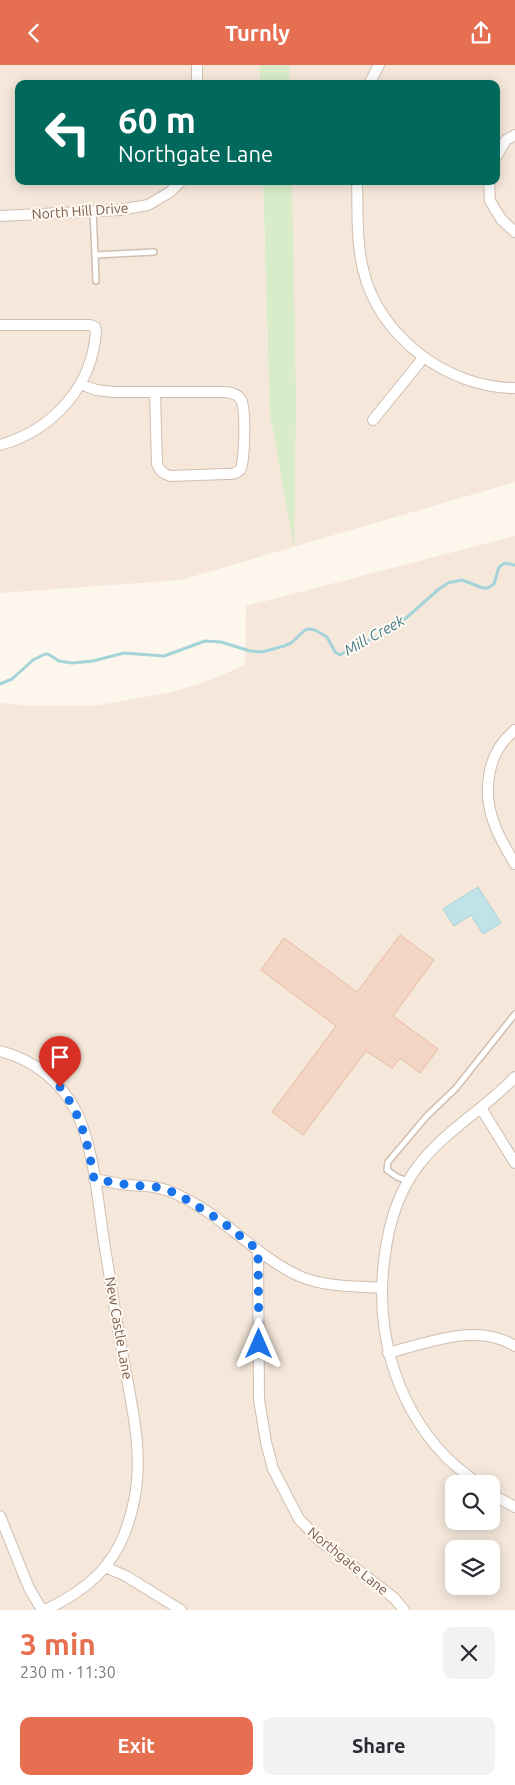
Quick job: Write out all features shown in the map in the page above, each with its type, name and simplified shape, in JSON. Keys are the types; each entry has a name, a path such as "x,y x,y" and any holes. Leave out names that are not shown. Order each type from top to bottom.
{"street":[{"path":"197,65 197,80"},
{"path":"370,80 379,65"},
{"path":"500,150 506,140 515,135"},
{"name":"North Hill Drive","path":"0,216 119,210 148,205 170,192 176,185"},
{"path":"357,185 360,253 369,288 386,318 408,345 435,366 468,381 515,388"},
{"path":"489,185 490,201 501,219 515,232"},
{"path":"0,325 90,325 95,327 96,341 93,355 81,384 65,404 46,424 22,437 0,445"},
{"path":"373,420 424,357"},
{"path":"81,384 105,392 225,392 236,394 240,398 244,413 242,458 241,467 238,471 234,474 225,475 170,476 160,471 157,457 155,393"},
{"path":"515,730 508,735 492,763 487,795 495,827 515,864"},
{"name":"New Castle Lane","path":"0,1051 23,1059 49,1075 69,1099 85,1134 134,1415 138,1449 137,1483 130,1516 119,1547 100,1574 74,1594 43,1610"},
{"path":"467,1475 446,1458 424,1431 398,1383 388,1353 382,1312 384,1260 390,1226 401,1195 417,1166 465,1119 481,1108 515,1077"},
{"path":"481,1108 515,1163"},
{"path":"94,1179 156,1187 176,1193 221,1221 258,1250 288,1270 311,1280 382,1288"},
{"name":"Northgate Lane","path":"258,1250 259,1400 273,1469 299,1519 307,1529 394,1598 404,1610"},
{"path":"388,1353 442,1339 480,1335 509,1342 515,1346"},
{"path":"500,1499 515,1507"},
{"path":"0,1516 29,1588 43,1610"},
{"path":"105,1567 126,1576 181,1610"}],"lane":[{"path":"93,211 96,281"},
{"path":"94,255 154,252"},
{"path":"408,1181 397,1177 387,1170 388,1162 426,1117 456,1088 515,1014"}],"shaded area":[{"path":"0,65 259,65 260,80 15,80 15,185 263,185 270,414 294,543 289,185 500,185 500,80 287,80 287,65 515,65 515,482 181,580 0,593"},
{"path":"515,536 515,1610 0,1610 0,703 29,706 94,706 167,693 200,684 245,665 246,606"}],"green space":[{"path":"259,65 289,65 290,80 260,80"},
{"path":"263,185 292,185 296,402 294,547 270,414"}],"water":[{"path":"478,887 501,923 483,934 471,915 454,926 443,909"}],"building":[{"path":"400,935 434,960 393,1016 438,1049 420,1073 400,1058 392,1068 366,1051 303,1135 272,1112 336,1026 261,970 284,938 357,992"}],"waterway":[{"name":"Mill Creek","path":"0,684 12,679 33,660 45,654 59,661 72,663 93,661 124,653 164,656 205,641 221,642 250,651 262,652 291,643 305,630 309,629 315,630 327,637 335,652 340,655 354,646 377,637 406,618 448,583 462,580 488,588 494,584 499,567 505,563 515,565"}],"route":[{"path":"60,1087 77,1113 87,1141 94,1179 156,1187 176,1193 221,1221 258,1250 259,1344"}]}
